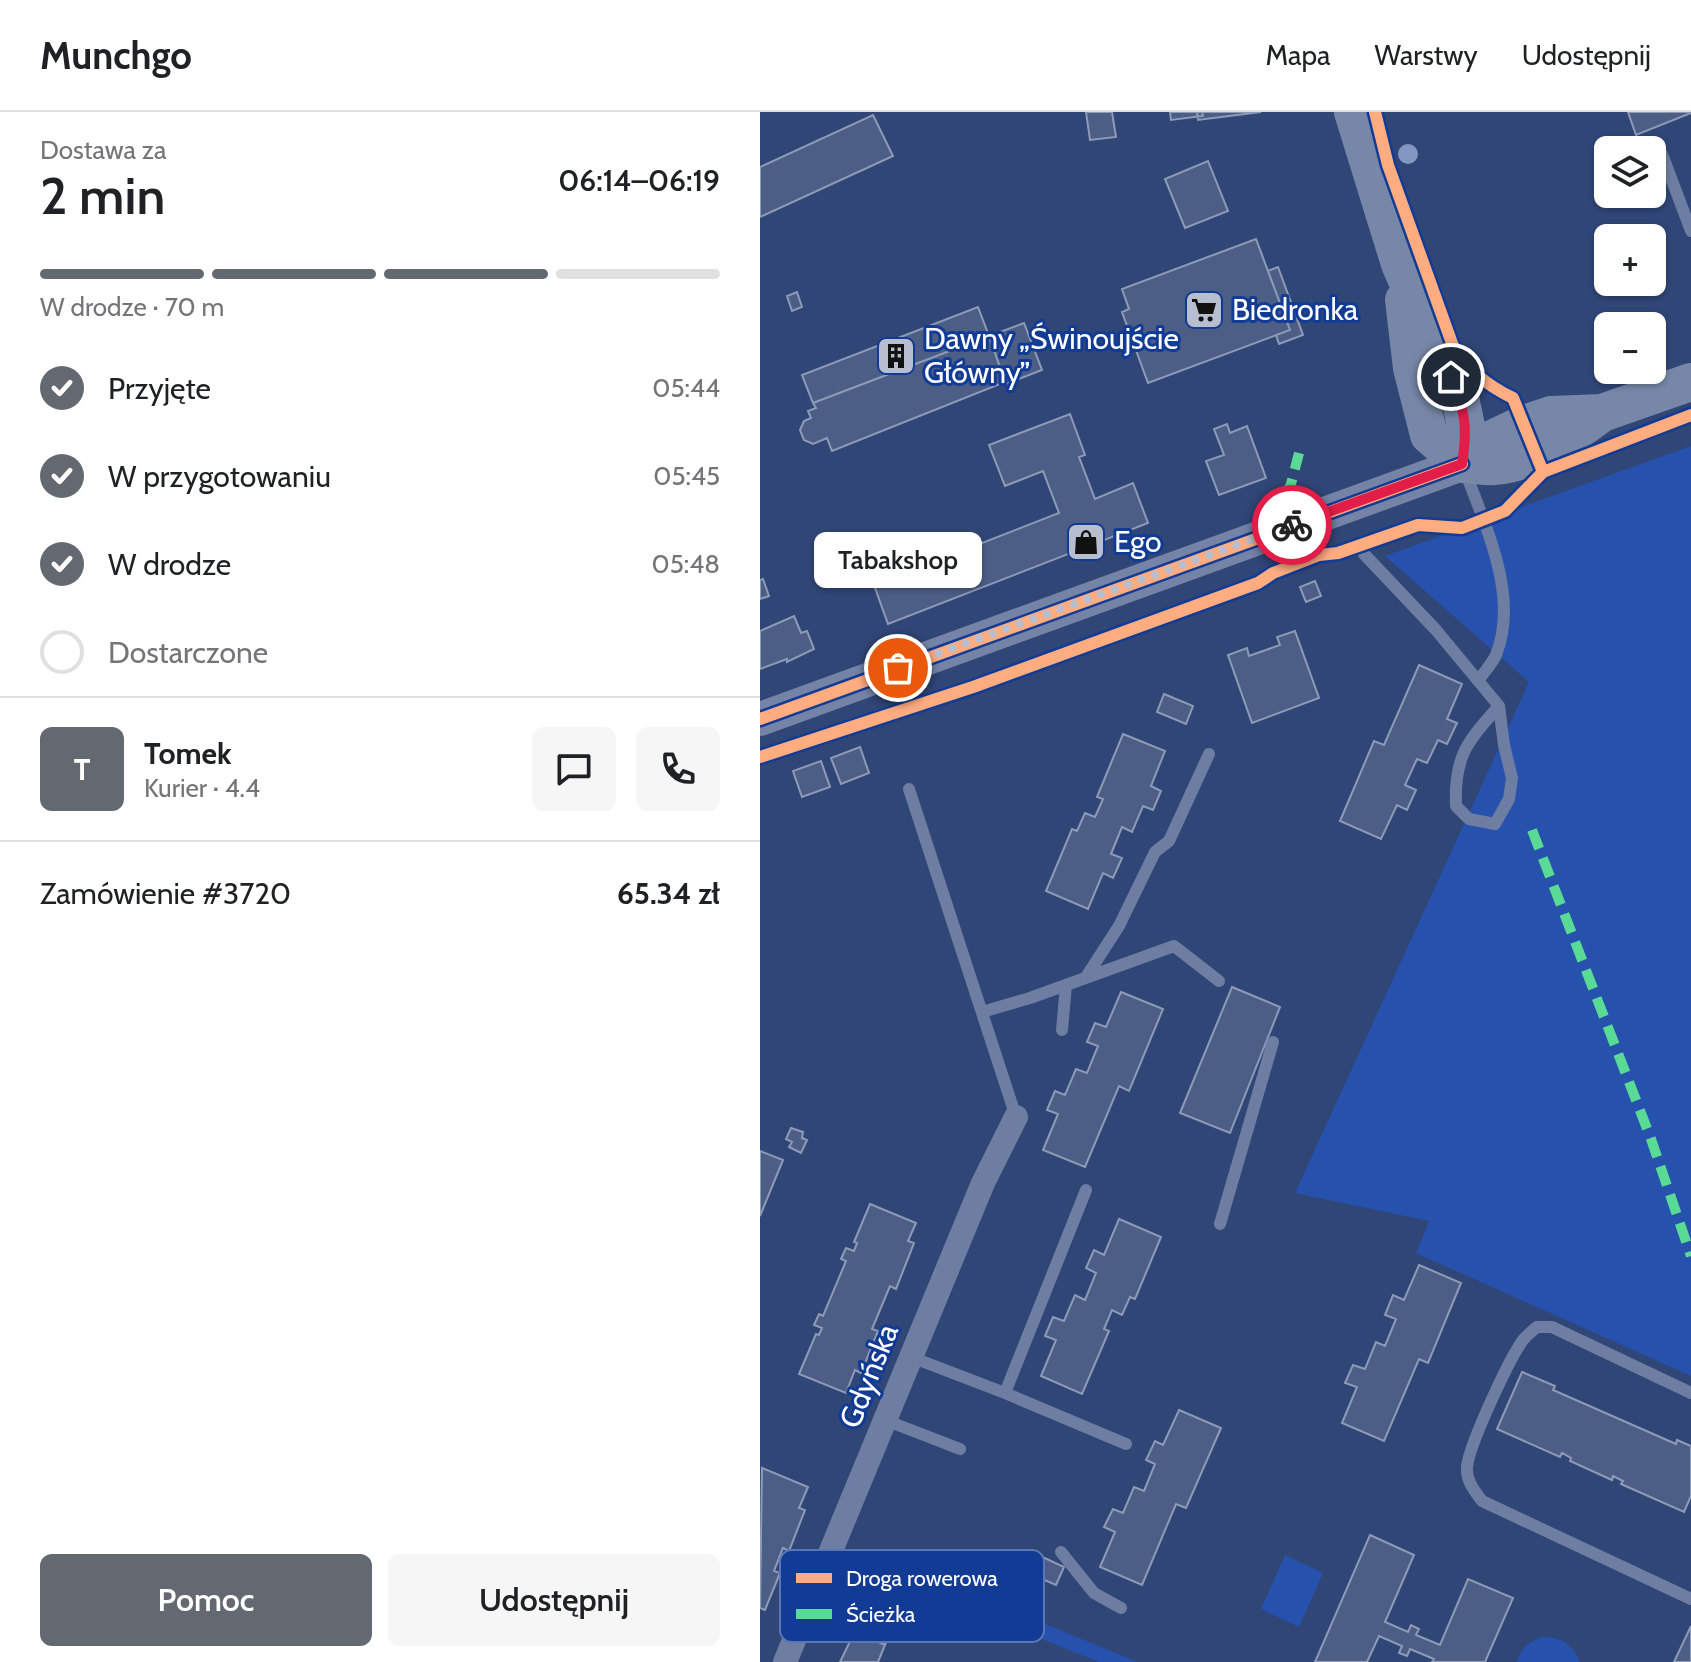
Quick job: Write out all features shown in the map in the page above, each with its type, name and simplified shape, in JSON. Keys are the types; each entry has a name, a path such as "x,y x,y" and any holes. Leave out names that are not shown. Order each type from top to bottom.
{"main road":[{"path":"1353,112 1400,264 1461,402 1467,431 1462,464"},
{"path":"1400,264 1412,368 1429,435 1462,464 1495,466 1537,454 1568,439 1602,413"},
{"path":"1462,464 1490,440 1524,424 1551,415 1602,413 1691,382"},
{"path":"1461,402 1524,424"}],"street":[{"path":"1392,489 1424,462 1429,450 1429,435"},
{"path":"760,719 1462,464"},
{"name":"Gdyńska","path":"831,1550 994,1157 1016,1117"},
{"name":"Gdyńska","path":"785,1662 793,1642"}],"lane":[{"path":"1666,165 1691,231"},
{"path":"1462,464 1501,581 1500,639 1495,658 1478,681"},
{"path":"1364,554 1436,630 1499,706 1512,778 1509,799 1495,824 1469,819 1456,806 1455,775 1469,740 1499,706"},
{"path":"1086,977 1119,926 1155,852 1169,841 1209,754"},
{"path":"909,789 1016,1117"},
{"path":"982,1012 1174,946 1219,981"},
{"path":"1062,1030 1066,985"},
{"path":"1220,1224 1273,1042"},
{"path":"1005,1393 1086,1190"},
{"path":"1691,1393 1552,1327 1537,1327 1525,1337 1515,1354 1476,1438 1467,1467 1470,1485 1482,1501 1691,1599"},
{"path":"911,1357 1126,1444"},
{"path":"885,1420 960,1449"},
{"path":"1061,1552 1094,1593 1121,1608"}],"shaded area":[{"path":"1691,446 1691,1376 1416,1253 1429,1221 1295,1193 1529,682 1385,556"},
{"path":"1285,1555 1323,1573 1299,1627 1261,1609"},
{"path":"1044,1624 1138,1662 1099,1662 1044,1640"},
{"path":"1541,1637 1565,1642 1580,1662 1516,1662 1525,1646"}],"building":[{"path":"1086,112 1112,112 1116,137 1090,140"},
{"path":"1170,112 1202,112 1203,116 1171,120"},
{"path":"1197,112 1261,112 1198,120"},
{"path":"1628,112 1691,112 1691,113 1636,135"},
{"path":"873,115 893,156 760,217 760,167"},
{"path":"1208,161 1228,211 1185,228 1165,179"},
{"name":"Biedronka","path":"1256,239 1290,330 1148,383 1122,312 1129,309 1122,289"},
{"path":"1278,267 1303,335 1279,344 1276,335 1290,330 1268,271"},
{"path":"797,292 802,307 792,311 787,296"},
{"name":"Dawny „Świnoujście Główny”","path":"978,307 989,336 813,403 802,375"},
{"path":"1024,323 1042,370 1006,384 989,336"},
{"path":"989,336 1005,382 832,451 827,438 813,444 804,440 800,430 804,421 811,418 808,411 816,408 813,403"},
{"path":"1070,414 1085,455 1079,457 1095,499 1133,483 1148,523 888,624 874,585 1059,513 1043,471 1005,486 989,445"},
{"path":"1227,424 1230,433 1247,426 1266,478 1219,495 1206,461 1224,455 1214,429"},
{"path":"763,579 769,596 760,599 760,580"},
{"path":"1315,581 1321,596 1306,602 1300,587"},
{"path":"794,616 801,633 807,631 814,649 787,662 787,659 760,669 760,631"},
{"path":"1295,631 1319,698 1252,723 1228,655 1247,648 1249,656 1280,645 1277,637"},
{"path":"1419,665 1462,684 1447,719 1457,723 1447,744 1438,740 1427,763 1417,759 1405,785 1416,790 1407,810 1397,805 1381,839 1340,821 1374,741 1384,745"},
{"path":"1164,694 1193,706 1186,724 1157,712"},
{"path":"1123,734 1165,751 1151,786 1161,791 1153,810 1143,806 1132,832 1122,827 1111,854 1122,858 1113,878 1103,873 1088,909 1046,891 1072,829 1077,831 1085,813 1095,817 1103,799 1097,797"},
{"path":"860,747 869,773 841,784 831,758"},
{"path":"821,761 830,787 802,797 793,771"},
{"path":"1232,987 1280,1007 1230,1133 1180,1113"},
{"path":"1121,992 1163,1009 1129,1091 1119,1086 1085,1167 1043,1150 1058,1114 1047,1110 1055,1091 1065,1095 1076,1069 1087,1073 1098,1046 1087,1042 1095,1023 1106,1027"},
{"path":"791,1128 803,1132 802,1138 807,1140 801,1153 789,1147 792,1142 786,1139"},
{"path":"760,1151 783,1160 760,1216"},
{"path":"870,1204 916,1223 908,1241 914,1243 896,1289 890,1286 872,1329 878,1331 861,1373 855,1370 846,1393 799,1374 816,1334 819,1335 822,1328 814,1325 819,1314 823,1316 846,1261 841,1259 846,1248 854,1251 857,1243 854,1242"},
{"path":"1119,1219 1161,1237 1135,1299 1130,1297 1122,1315 1112,1310 1104,1329 1109,1331 1082,1394 1041,1376 1056,1340 1045,1336 1053,1317 1064,1321 1075,1295 1085,1300 1096,1273 1086,1268 1094,1250 1104,1255"},
{"path":"1419,1265 1461,1283 1428,1363 1419,1359 1384,1441 1342,1423 1357,1387 1345,1383 1353,1365 1365,1369 1376,1342 1385,1346 1396,1319 1385,1315 1393,1295 1404,1300"},
{"path":"1522,1372 1555,1386 1553,1390 1676,1444 1677,1440 1691,1446 1691,1496 1684,1512 1621,1484 1623,1481 1613,1476 1612,1480 1570,1461 1571,1458 1562,1453 1560,1457 1497,1429"},
{"path":"1179,1410 1221,1428 1186,1508 1176,1504 1142,1585 1100,1567 1115,1532 1104,1527 1113,1509 1123,1513 1134,1487 1144,1491 1155,1464 1146,1460 1155,1441 1163,1445"},
{"path":"762,1468 808,1487 799,1508 805,1510 789,1550 780,1550 774,1571 780,1573 765,1610 760,1608"},
{"path":"1370,1535 1414,1555 1385,1622 1408,1632 1411,1625 1419,1629 1416,1635 1440,1645 1468,1579 1513,1598 1485,1662 1432,1662 1434,1659 1410,1649 1407,1656 1399,1653 1402,1646 1379,1636 1367,1662 1315,1662"},
{"path":"1044,1558 1064,1567 1056,1585 1044,1580"},
{"path":"1691,1626 1691,1662 1674,1662"},
{"path":"850,1642 879,1642 885,1645 878,1662 840,1662"}],"marked path":[{"path":"1284,497 1291,484 1299,453"},
{"path":"1532,830 1651,1139 1691,1256"}],"cycle path":[{"path":"1375,112 1388,165 1453,346 1479,376 1513,398 1543,472"},
{"path":"760,757 973,687 1258,583 1273,573 1319,555 1338,553 1418,525 1462,528 1505,511 1543,472 1691,415"},
{"path":"760,719 1462,464"}],"way so far":[{"path":"898,668 1292,525"}],"place":[{"name":"Biedronka","path":"1204,310"},
{"name":"Dawny „Świnoujście Główny”","path":"896,356"},
{"name":"Ego","path":"1086,542"},
{"name":"Tabakshop","path":"898,668"}],"route":[{"path":"1292,525 1462,464 1467,431 1461,402 1451,377"}]}
